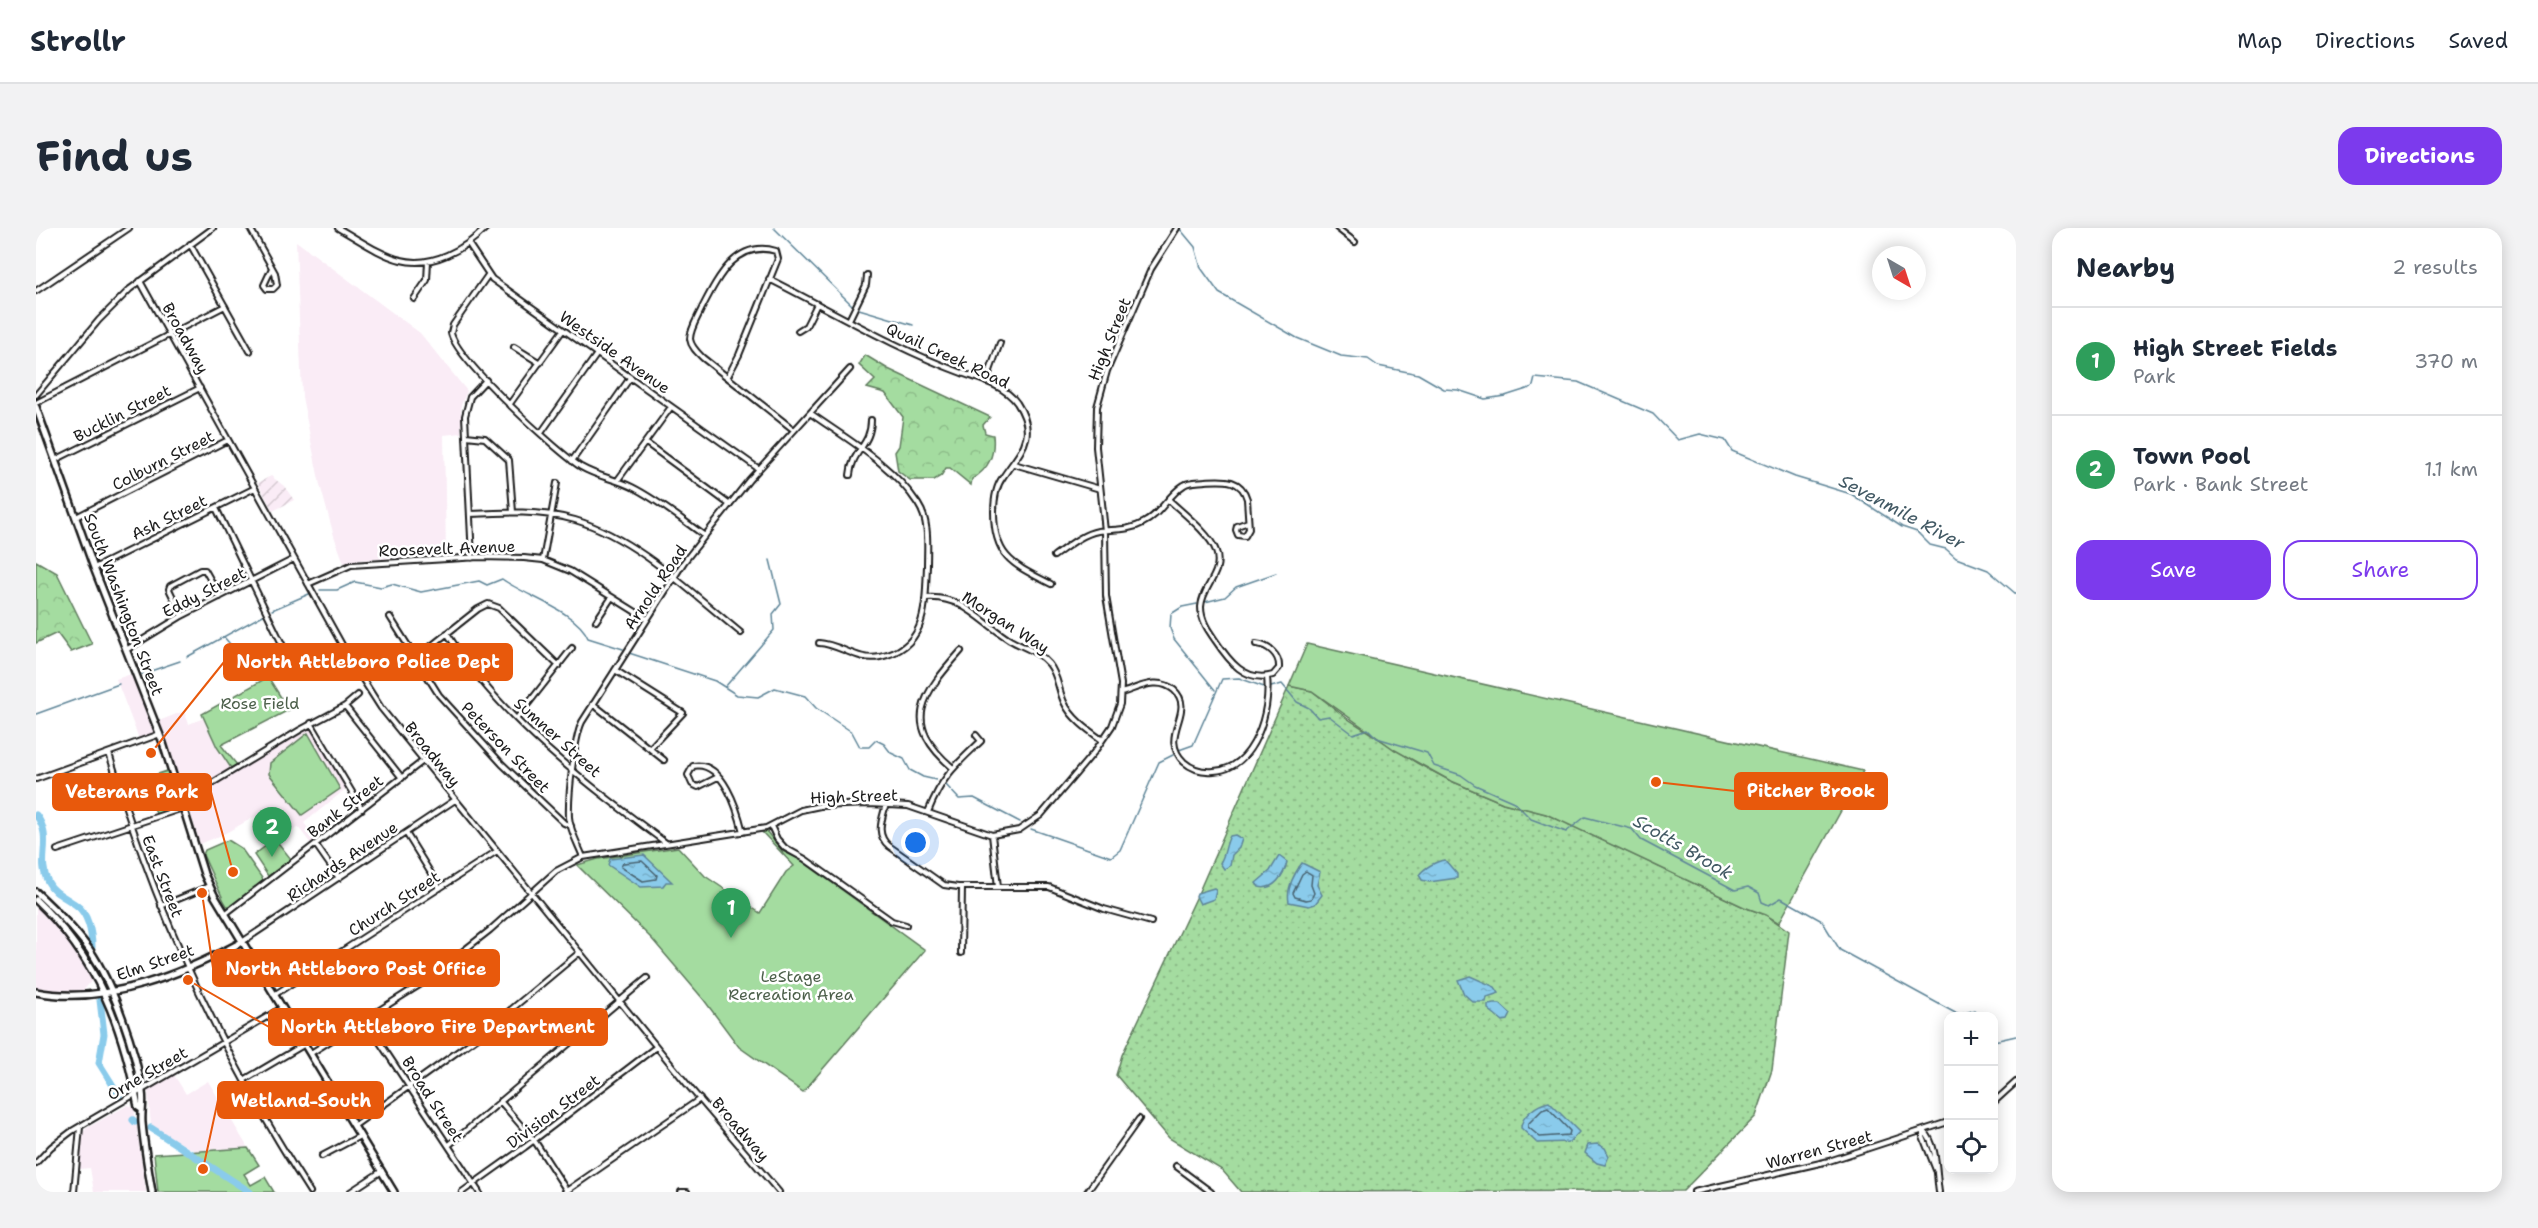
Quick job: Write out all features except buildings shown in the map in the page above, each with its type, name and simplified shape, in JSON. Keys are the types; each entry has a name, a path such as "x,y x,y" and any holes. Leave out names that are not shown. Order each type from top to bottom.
{"main road":[{"name":"South Washington Street","path":"36,405 94,568 160,734 198,858 210,886 394,1192"},
{"path":"36,892 73,928 99,965 111,991 133,1050 139,1092 138,1107 141,1110 152,1192"},
{"path":"36,900 72,938 89,962 103,992 139,1092"},
{"name":"Elm Street","path":"36,992 69,996 111,991 141,984 187,967 242,942"}],"street":[{"path":"36,291 129,228"},
{"path":"36,395 99,320 141,281 213,228"},
{"path":"250,228 272,268 277,280 277,285 273,289 267,289 264,285 265,279 272,268"},
{"path":"338,228 395,258 428,261 468,243 486,228"},
{"name":"High Street","path":"311,1053 399,1000 451,963 556,871 583,857 771,826 796,812 813,807 886,804 908,806 992,835 1019,830 1036,819 1089,759 1116,716 1121,693 1106,596 1105,531 1096,427 1103,383 1151,269 1177,228"},
{"path":"1337,228 1355,242"},
{"name":"Westside Avenue","path":"468,243 488,275 759,470"},
{"path":"190,244 250,351"},
{"path":"728,376 739,356 777,259 776,251 763,249 750,251 727,264 714,286 690,341 694,349 794,430"},
{"path":"414,299 427,280 428,261"},
{"path":"488,275 453,325 451,333 453,339 486,381 572,461 598,475 642,492 705,536"},
{"path":"849,320 866,285 867,275"},
{"name":"Quail Creek Road","path":"769,279 921,358 986,382 1012,397 1023,416 1026,435 1020,455 1000,482 994,505 994,529 998,546 1016,566 1051,584"},
{"name":"Broadway","path":"141,281 294,559 371,693 423,761 619,1001 779,1192"},
{"path":"798,331 806,326 817,304"},
{"path":"36,405 225,306"},
{"path":"510,405 563,330"},
{"path":"986,382 1000,343"},
{"path":"514,347 540,363"},
{"path":"541,433 597,354"},
{"name":"Arnold Road","path":"583,857 569,816 580,729 593,704 674,576 759,470 850,369"},
{"path":"572,461 630,378"},
{"path":"472,558 465,416 468,401 486,381"},
{"name":"Bucklin Street","path":"56,460 200,388"},
{"path":"617,481 671,407"},
{"path":"810,413 890,470 914,498 923,513 927,526 926,598 922,622 916,635 905,647 879,658 863,657 832,643 819,643"},
{"path":"850,475 851,462 871,434 871,420"},
{"path":"466,436 485,438 509,460 513,512"},
{"name":"Colburn Street","path":"76,517 228,440"},
{"path":"646,443 730,505"},
{"path":"1014,464 1100,489"},
{"path":"1054,556 1089,533 1131,528 1144,523 1187,484 1232,481 1239,484 1245,493 1248,522"},
{"path":"543,560 557,483"},
{"name":"Ash Street","path":"94,568 255,488"},
{"path":"1170,500 1207,537 1216,551 1216,572 1202,601 1202,617 1206,626 1234,667 1248,674 1267,676 1278,670 1279,662 1268,648 1256,644"},
{"path":"216,508 284,646"},
{"path":"470,514 513,512 552,516 592,526 674,576 741,633"},
{"name":"Roosevelt Avenue","path":"308,584 351,565 503,556 543,560 570,571 647,619"},
{"name":"Eddy Street","path":"126,650 182,616 294,559"},
{"path":"182,616 169,589 170,586 200,570 205,570 220,597"},
{"path":"596,621 612,597"},
{"name":"Morgan Way","path":"926,598 946,599 969,608 1011,641 1044,658 1055,672 1064,704 1071,714 1102,740"},
{"path":"416,659 447,633 488,604 499,608 559,666"},
{"name":"Peterson Street","path":"390,617 439,694 525,787 564,824 571,827"},
{"name":"Sumner Street","path":"447,633 482,681 517,718 573,771 667,844"},
{"path":"517,718 572,648"},
{"path":"953,768 929,743 922,726 922,713 930,689 961,651"},
{"path":"615,670 683,713 650,748"},
{"path":"1121,693 1153,683 1164,684 1172,688 1182,707 1174,732 1177,752 1191,767 1217,771 1236,763 1251,747 1268,703 1267,676"},
{"path":"57,850 182,805 311,723 345,706 358,695"},
{"path":"593,704 664,760"},
{"path":"345,706 402,778"},
{"path":"311,723 362,808"},
{"path":"36,779 160,734"},
{"path":"928,812 940,783 981,741 976,735"},
{"name":"East Street","path":"109,753 131,825 161,906 187,967 223,1043 310,1192"},
{"name":"Bank Street","path":"225,914 423,761"},
{"path":"718,777 698,787 692,784 688,775 693,766 698,765 705,767 718,777 731,793 742,832"},
{"name":"Richards Avenue","path":"242,942 455,800"},
{"path":"886,804 880,831 885,843 944,885 1053,888 1104,909 1152,922"},
{"path":"771,826 777,839 785,848 803,858 892,921 906,925"},
{"path":"406,833 440,888"},
{"path":"992,835 998,887"},
{"path":"316,845 339,878"},
{"name":"Church Street","path":"274,994 497,851"},
{"path":"161,906 210,886"},
{"path":"961,953 962,887"},
{"path":"354,1126 478,1037 580,952"},
{"path":"449,1145 646,978"},
{"name":"Orne Street","path":"36,1163 38,1158 58,1141 80,1126 282,1008"},
{"name":"Broad Street","path":"365,1020 479,1192"},
{"path":"244,1080 305,1044"},
{"name":"Division Street","path":"462,1192 657,1047"},
{"path":"1998,1098 2016,1082"},
{"path":"500,1101 533,1140 566,1192 700,1099"},
{"path":"1087,1192 1139,1119"},
{"name":"Warren Street","path":"1694,1192 1828,1161 1944,1124"},
{"path":"74,1192 80,1126"},
{"path":"1924,1131 1928,1135 1937,1165 1939,1192"},
{"path":"322,1156 360,1136"},
{"path":"1176,1166 1210,1192"},
{"path":"350,1192 382,1171"}],"shaded area":[{"path":"296,241 420,333 467,391 461,405 461,433 444,435 446,555 357,560 344,563 320,485 302,397"},
{"path":"271,476 284,486 294,500 273,511 258,483"},
{"path":"131,674 153,731 152,734 139,739 116,679"},
{"path":"184,711 189,724 204,718 217,747 231,768 186,795 183,793 159,721"},
{"path":"310,727 347,788 304,823 317,840 311,844 298,827 286,836 270,808 222,835 200,844 187,802"},
{"path":"36,906 61,930 81,956 93,979 83,991 36,987"},
{"path":"174,1075 186,1094 208,1081 248,1148 195,1151 151,1126 148,1091"},
{"path":"128,1105 134,1108 146,1192 94,1192 90,1168 79,1169 83,1132"}],"green space":[{"path":"865,355 888,369 990,417 983,425 985,433 993,435 992,455 983,471 972,479 971,485 950,468 946,468 941,476 934,480 910,480 898,471 895,452 899,446 903,417 885,393 867,388 875,380 859,365"},
{"path":"36,561 57,573 92,644 71,652 57,633 36,643"},
{"path":"1307,644 1863,771 1779,923 1546,814 1503,803 1449,780 1395,750 1312,691 1289,686"},
{"name":"Rose Field","path":"268,677 289,710 221,745 237,765 231,768 217,747 202,714"},
{"path":"1289,686 1312,691 1348,719 1417,763 1449,780 1503,803 1546,814 1744,907 1766,915 1789,931 1772,1070 1756,1116 1683,1191 1241,1192 1222,1170 1169,1138 1116,1075 1122,1055 1197,896"},
{"path":"308,733 340,789 302,815 269,774 270,763"},
{"path":"167,771 177,806 156,814 146,778"},
{"name":"LeStage Recreation Area","path":"762,832 767,832 782,851 799,859 925,950 803,1092 739,1047 704,1000 652,939 577,865 598,859 678,847 705,876 760,913 786,872 794,866"},
{"path":"275,839 291,859 268,876 254,855"},
{"path":"228,840 241,848 264,881 231,906 227,906 224,901 203,855 205,850"},
{"path":"248,1148 259,1165 244,1174 251,1185 265,1177 274,1192 158,1192 154,1154"}],"water":[{"path":"1235,835 1242,839 1239,848 1232,855 1230,866 1224,869 1220,863 1230,836"},
{"path":"644,855 672,882 666,882 663,886 641,887 608,865 610,859"},
{"path":"1279,856 1287,862 1281,877 1269,887 1259,887 1256,883 1270,871"},
{"path":"1445,860 1457,874 1457,878 1429,882 1422,880 1419,875 1424,870 1434,863"},
{"path":"1302,863 1320,872 1317,885 1322,895 1315,904 1309,906 1289,902 1288,897 1294,876"},
{"path":"1214,888 1216,891 1214,899 1200,904 1197,893"},
{"path":"1470,976 1495,987 1499,993 1487,997 1486,1002 1473,1002 1464,994 1458,980"},
{"path":"1500,1004 1511,1014 1508,1020 1503,1021 1488,1009 1488,1005"},
{"path":"1549,1102 1579,1132 1570,1142 1537,1143 1521,1128 1530,1111"},
{"path":"1597,1144 1605,1148 1609,1156 1605,1165 1597,1163 1585,1153 1588,1145"}],"waterway":[{"path":"774,228 852,305"},
{"name":"Sevenmile River","path":"1180,229 1195,247 1201,268 1219,293 1297,338 1341,356 1368,359 1378,366 1418,374 1444,389 1458,390 1485,399 1505,396 1530,388 1535,378 1578,382 1653,414 1678,440 1700,434 1725,440 1732,451 1795,477 1851,494 1902,527 1917,532 1930,545 1946,549 1956,558 1988,570 2016,594"},
{"path":"859,309 913,325"},
{"path":"725,687 774,630 773,614 781,604 770,560"},
{"path":"1205,602 1225,597 1236,587 1276,573"},
{"name":"Scotts Brook","path":"320,590 337,590 355,582 381,587 392,584 421,592 479,581 487,585 502,579 574,620 588,638 623,649"},
{"name":"Scotts Brook","path":"272,610 309,594"},
{"path":"1197,604 1182,607 1171,614 1170,628 1174,639 1215,690"},
{"name":"Scotts Brook","path":"187,657 265,614"},
{"path":"224,637 235,650 289,651 342,664"},
{"name":"Scotts Brook","path":"629,653 715,681 737,695 758,697 775,688 805,696 816,708 852,732 860,747 869,747 876,740 884,744 891,753 904,759 910,770 923,777 936,780"},
{"name":"Scotts Brook","path":"142,674 180,661"},
{"name":"Scotts Brook","path":"1179,750 1193,745 1222,679 1239,678 1264,687"},
{"name":"Scotts Brook","path":"36,714 119,684"},
{"name":"Scotts Brook","path":"1271,687 1282,684 1297,702 1309,708 1318,718 1329,716 1353,734 1368,729 1377,738 1427,753 1434,766 1461,775 1475,785 1514,802 1531,819 1566,832 1585,817 1632,829 1641,840 1735,890 1748,887 1759,893 1762,902 1769,905 1781,898 1822,921 1840,950 1954,1012"},
{"name":"Scotts Brook","path":"1031,829 1111,857 1120,850 1159,762 1173,755"},
{"name":"Scotts Brook","path":"946,785 959,799 974,798 1020,822"},
{"path":"36,815 44,832 44,865 48,882 54,890 84,913 90,930 92,947"},
{"path":"100,1000 104,1034 99,1063 119,1095"},
{"name":"Scotts Brook","path":"1969,1012 1975,1010 1977,1012"},
{"name":"Scotts Brook","path":"1998,1040 2016,1036"},
{"path":"151,1128 250,1192"}],"place":[{"name":"North Attleboro Police Dept","path":"151,753"},
{"name":"Pitcher Brook","path":"1656,782"},
{"name":"Town Pool","path":"272,857"},
{"name":"Veterans Park","path":"233,872"},
{"name":"North Attleboro Post Office","path":"202,893"},
{"name":"High Street Fields","path":"731,938"},
{"name":"North Attleboro Fire Department","path":"188,980"},
{"name":"Wetland-South","path":"203,1169"}]}
